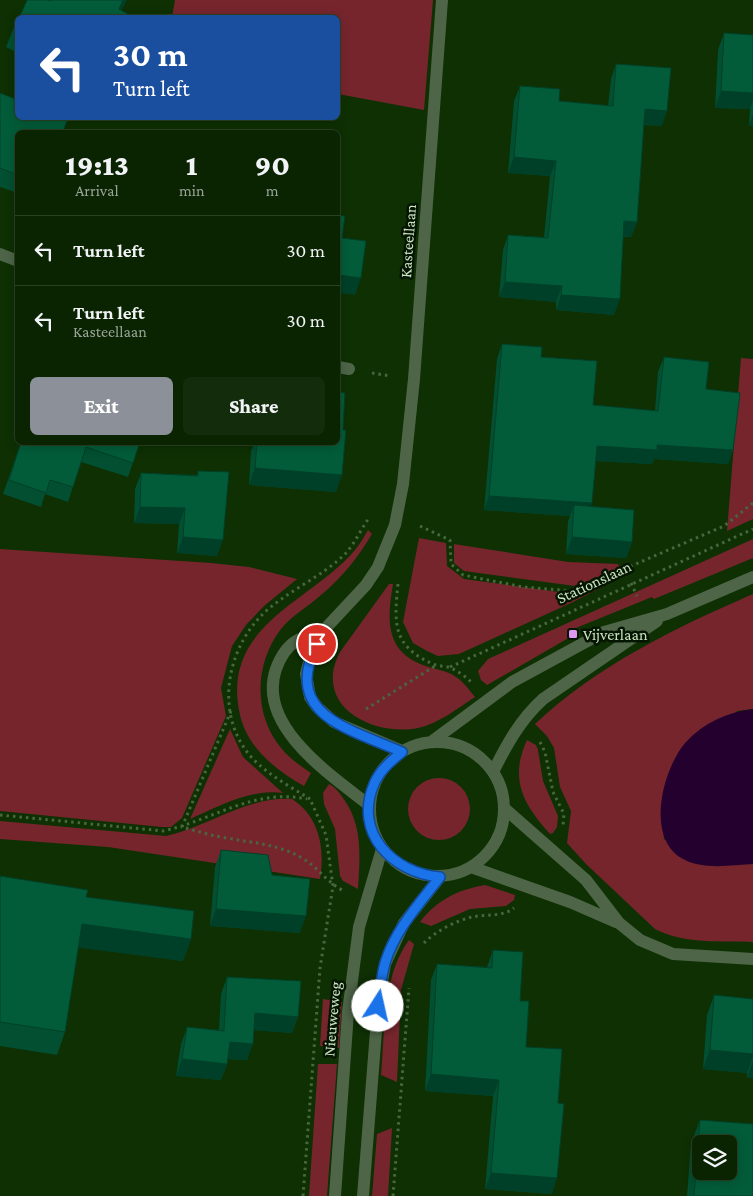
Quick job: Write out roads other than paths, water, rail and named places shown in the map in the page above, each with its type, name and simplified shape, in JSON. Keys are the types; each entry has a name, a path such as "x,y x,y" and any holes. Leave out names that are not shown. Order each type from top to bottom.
{"street":[{"name":"Kasteellaan","path":"402,752 334,722 317,707 310,697 306,674 310,658 324,630 366,585 387,549 395,525 402,484 414,379 442,0"},
{"path":"0,254 15,261"},
{"path":"431,742 488,699 540,665 604,632 668,614 753,577"},
{"path":"493,772 514,731 528,712 543,699 668,614"},
{"name":"Kasteellaan","path":"324,630 295,642 281,655 274,675 273,691 285,726 299,746 370,806"},
{"path":"431,742 449,743 466,748 481,758 493,772 501,789 504,808 502,826 496,842 485,856 471,867 456,874 440,877 423,876 393,861 382,849 370,821 370,806 378,778 385,766 402,752 416,745 431,742"},
{"path":"504,808 586,880 618,923"},
{"name":"Nieuweweg","path":"335,1196 348,1012 359,927 382,849"},
{"path":"471,867 570,902 618,923 651,946 673,954 753,959"},
{"path":"363,1196 378,1006 385,964 404,923 440,877"}],"place":[{"name":"Vijverlaan","path":"573,634"}]}
